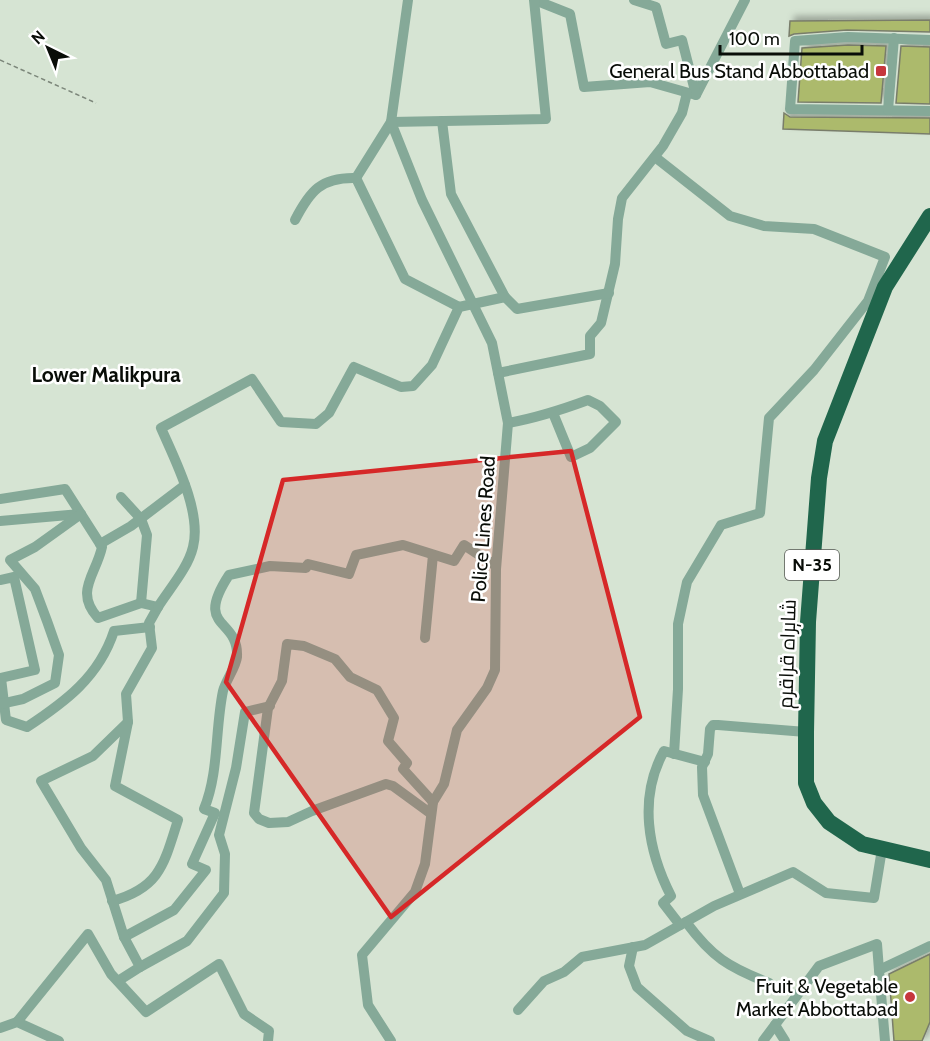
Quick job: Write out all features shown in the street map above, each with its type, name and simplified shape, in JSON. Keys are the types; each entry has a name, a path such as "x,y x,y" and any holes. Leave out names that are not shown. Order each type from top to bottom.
{"highway":[{"name":"شاہراہ قراقرم","path":"930,216 885,287 825,441 819,478 808,622 806,732 806,783 814,803 829,822 862,844 930,860"}],"street":[{"name":"Police Lines Road","path":"391,1041 368,1005 362,955 415,892 425,864 431,808 444,784 457,730 487,688 495,670 496,566 508,423 492,343 422,200 391,122 408,0"},
{"path":"356,178 391,122 546,119 534,0 570,14 584,87 650,82 692,94"},
{"path":"634,0 656,7 666,44 682,40 692,94"},
{"path":"498,372 590,354 590,336 601,322 615,264 622,198 655,157 745,0"},
{"path":"930,40 848,37 795,41 790,109 930,111"},
{"path":"888,110 894,38"},
{"path":"442,121 452,194 505,297 517,309 609,293"},
{"path":"655,157 730,216 764,226 814,229 885,257 868,301 814,370 769,418 760,513 721,525 687,582 678,624 678,688 674,754"},
{"path":"295,220 305,200 325,182 340,177 356,178"},
{"path":"356,178 405,279 459,307 505,297"},
{"path":"112,901 134,895 147,887 160,870 178,820 115,786 128,722 126,694 152,648 150,627 159,607 189,560 194,546 195,526 185,484 161,428 252,379 281,422 316,424 329,413 354,367 400,387 413,386 432,365 459,307"},
{"path":"508,423 553,413 588,400 600,406 616,422 590,448 571,457 553,413"},
{"path":"100,544 141,519 185,484"},
{"path":"0,499 65,489 100,544 99,559 87,582 88,608 98,618 141,603 159,607"},
{"path":"121,497 141,519 147,535 141,603"},
{"path":"0,521 81,514"},
{"path":"2,703 23,699 55,683 59,655 35,589 10,560 35,547 81,514"},
{"path":"124,937 174,910 206,870 192,864 215,813 204,808 211,792 217,723 226,679 237,658 233,639 216,615 215,596 229,575 270,566 306,568 308,564 349,574 356,555 403,545 454,561 464,545 496,566"},
{"path":"425,638 433,555"},
{"path":"0,580 14,577 35,670 1,678 2,703 6,720 27,727 66,702 100,658 114,632 150,627"},
{"path":"287,645 304,646 335,659 350,677 377,690 394,718 388,741 407,763 403,769 431,808 386,784 288,822 269,823 259,819 254,813 270,706 282,681 287,645"},
{"path":"118,981 187,941 224,893 225,854 219,835 245,712 270,706"},
{"path":"128,722 93,756 41,781 81,848 106,880 124,937 140,967"},
{"path":"740,894 703,795 710,729 713,725 806,732"},
{"path":"705,762 664,752 654,770 649,839 658,871 671,896 663,903 707,949 736,970 769,983"},
{"path":"519,1010 544,981 564,972 582,957 645,945 740,894 793,872 826,893 874,898 882,849"},
{"path":"0,1028 17,1022 88,934 118,981 146,1012 219,964 244,1014 269,1031 268,1041"},
{"path":"763,1041 819,966 877,944 885,1041"},
{"path":"879,970 930,946"},
{"path":"633,947 629,966 637,987 687,1031 710,1041"},
{"path":"17,1022 59,1041"},
{"path":"775,1025 785,1041"}],"path":[{"path":"0,60 96,103"}],"highlighted area":[{"path":"571,451 640,717 391,917 226,682 283,480"}],"building":[{"path":"930,20 930,32 847,30 789,36 790,21"},
{"path":"848,45 886,46 881,103 798,102 802,48"},
{"path":"901,46 930,47 930,104 896,103"},
{"path":"784,113 790,117 930,118 930,134 783,129"},
{"name":"Fruit & Vegetable Market Abbottabad","path":"930,954 930,1022 922,1041 894,1041 889,974"}],"place":[{"name":"General Bus Stand Abbottabad","path":"881,71"},
{"name":"Fruit & Vegetable Market Abbottabad","path":"910,997"}],"district":[{"name":"Lower Malikpura","path":"106,375"}]}
